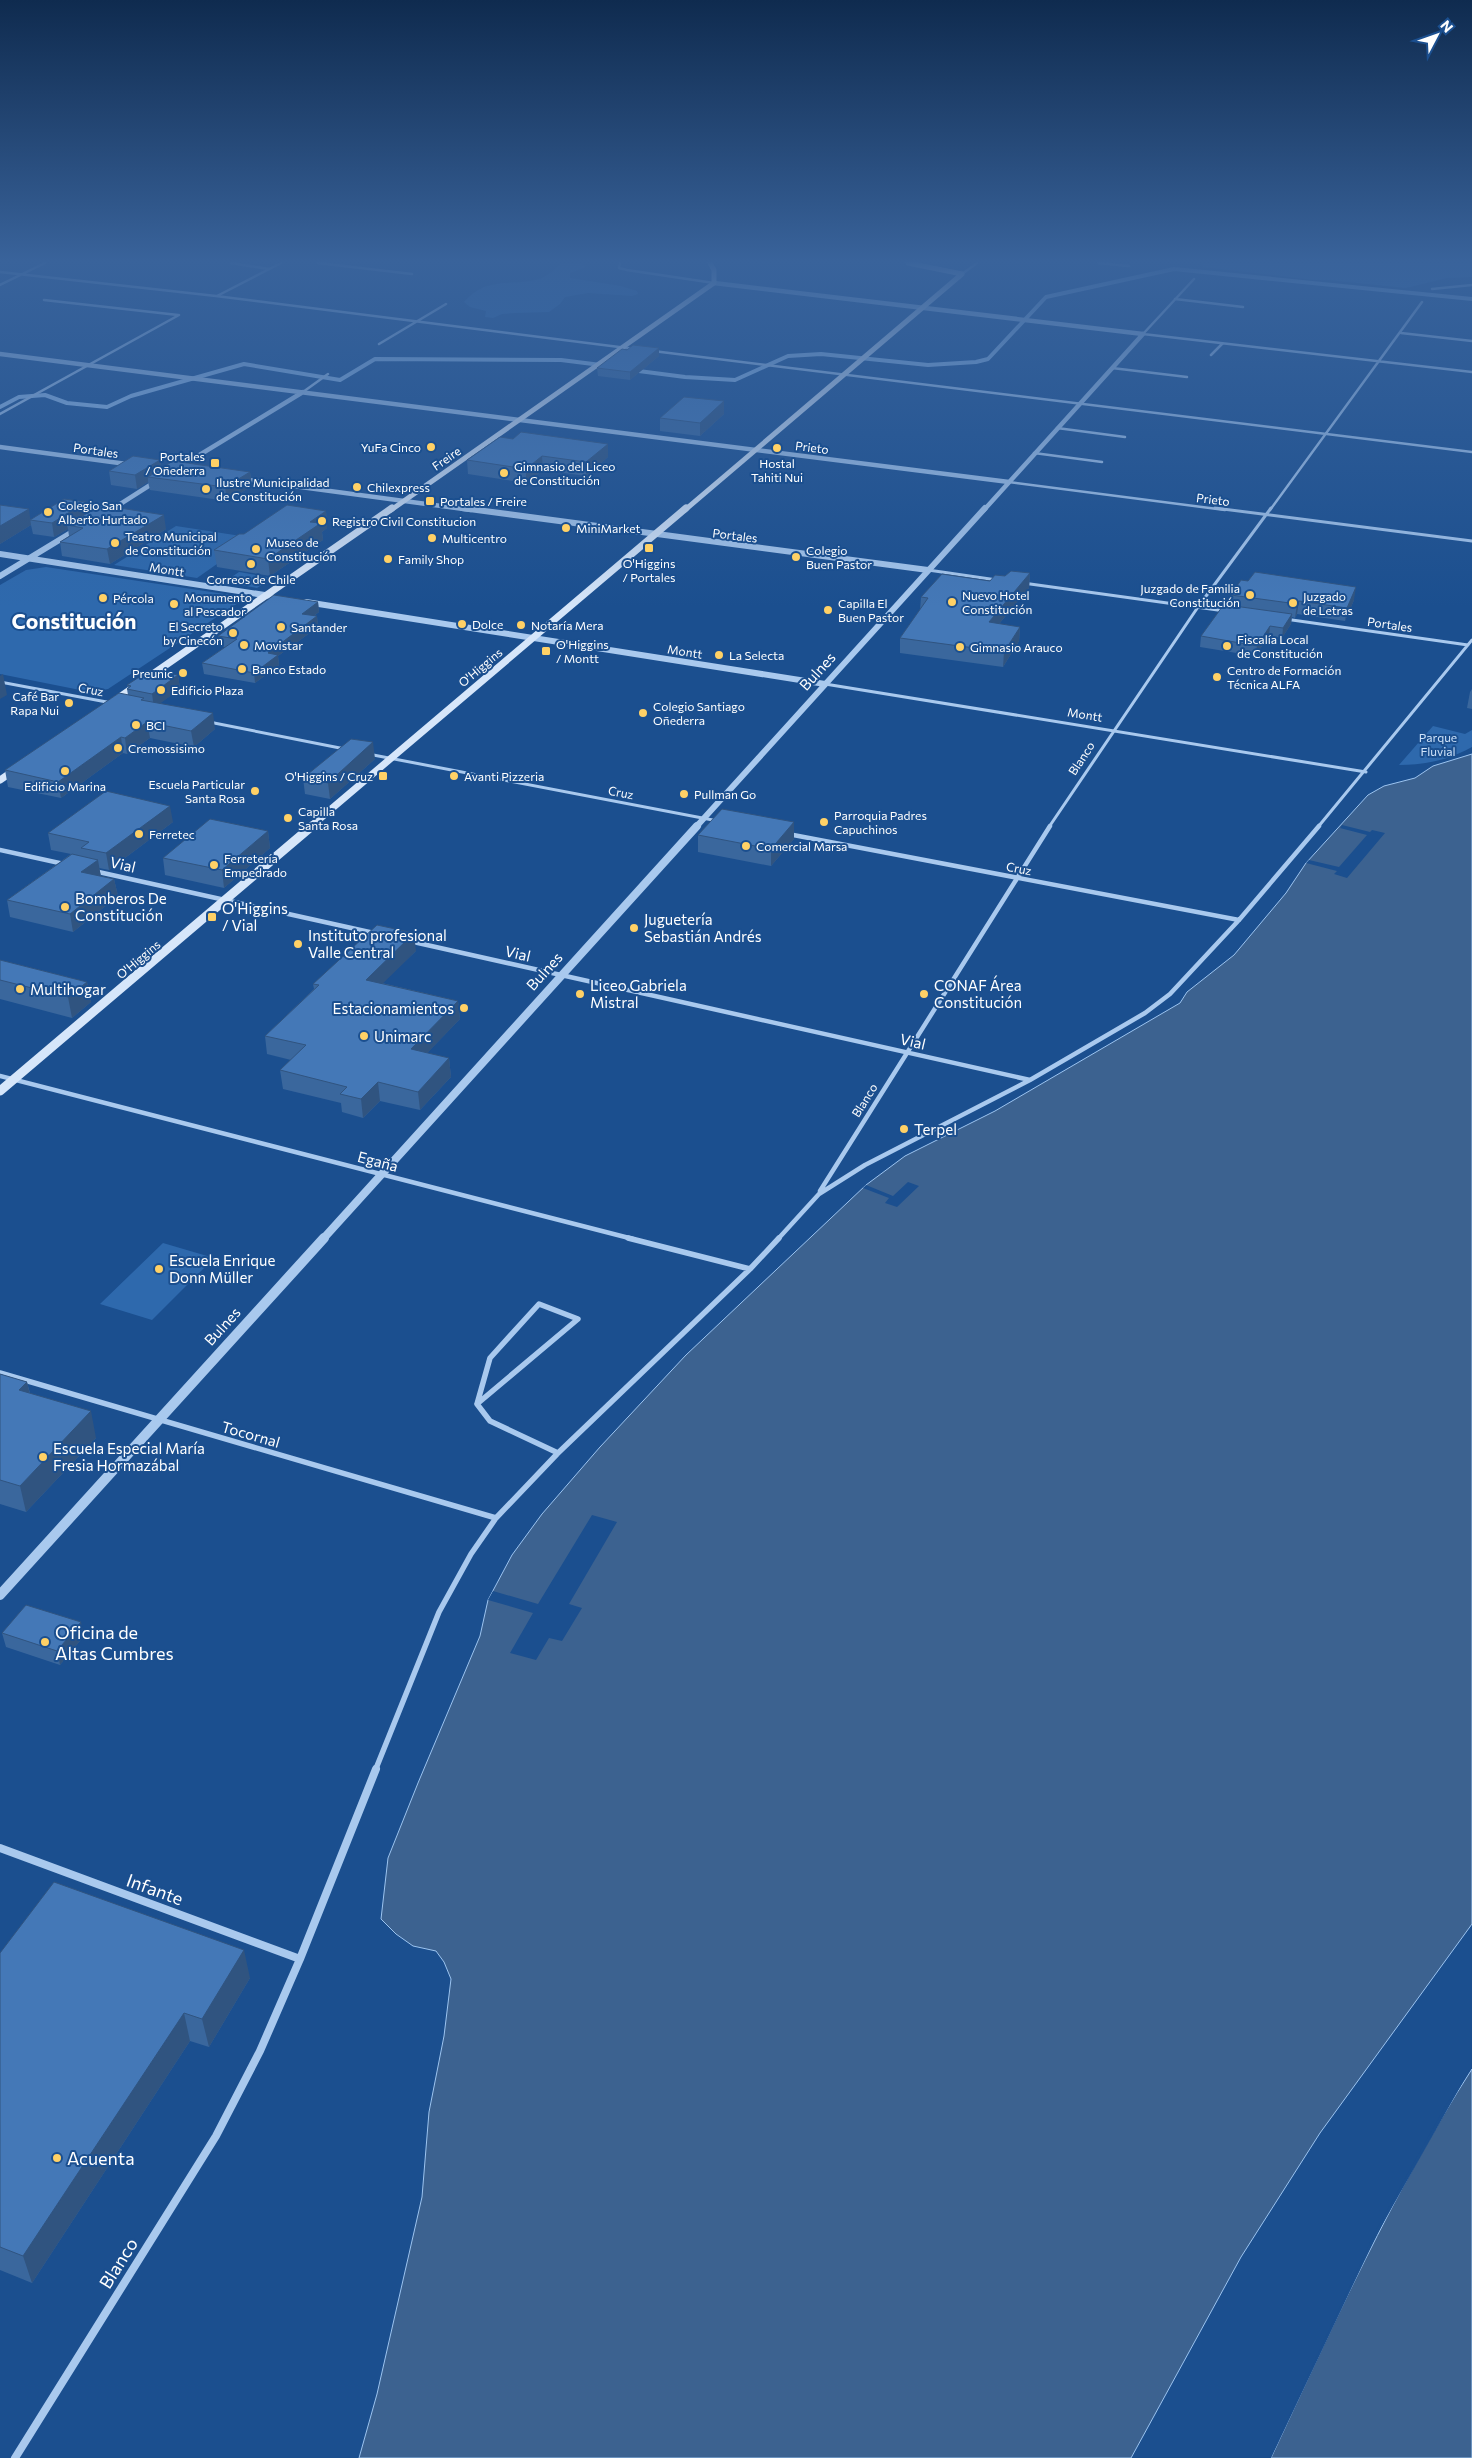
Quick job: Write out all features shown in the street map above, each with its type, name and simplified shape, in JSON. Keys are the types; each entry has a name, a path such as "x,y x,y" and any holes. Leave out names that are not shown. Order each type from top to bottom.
{"main road":[{"name":"Freire","path":"104,709 114,704 578,378"},
{"name":"O'Higgins","path":"0,1091 840,378"},
{"path":"0,780 24,764"}],"street":[{"path":"0,414 67,378"},
{"name":"Prieto","path":"189,378 1472,541"},
{"path":"182,471 175,470 324,378"},
{"path":"865,378 1472,452"},
{"name":"Bulnes","path":"0,1595 1103,378"},
{"name":"Blanco","path":"15,2458 216,2136 244,2082 300,1959 438,1612 472,1554 496,1518 558,1453 750,1269 819,1194 1016,878 1113,730 1198,607 1366,378"},
{"path":"1058,428 1126,437"},
{"name":"Portales","path":"0,447 137,465"},
{"path":"1034,453 1102,462"},
{"path":"102,514 163,478"},
{"name":"Portales","path":"238,479 1003,581"},
{"path":"0,576 86,524"},
{"name":"Montt","path":"0,554 280,598"},
{"path":"1022,583 1232,612"},
{"name":"Montt","path":"300,601 1366,772"},
{"name":"Portales","path":"1278,618 1468,645"},
{"path":"819,1194 865,1165 1030,1080 1158,1004 1239,920 1366,772 1472,640"},
{"name":"Cruz","path":"0,682 114,704"},
{"path":"203,721 350,750"},
{"name":"Cruz","path":"359,752 726,822"},
{"name":"Cruz","path":"780,833 1239,920"},
{"path":"0,850 74,866"},
{"name":"Vial","path":"84,869 384,936"},
{"name":"Vial","path":"403,940 1030,1080"},
{"name":"Egaña","path":"0,1076 750,1269"},
{"path":"539,1304 578,1319 540,1349 477,1404 490,1358 539,1304"},
{"name":"Tocornal","path":"0,1373 496,1518"},
{"path":"477,1404 490,1421 558,1453"},
{"name":"Infante","path":"0,1848 300,1959"}],"green space":[{"path":"176,526 254,538 197,578 114,565"},
{"path":"46,567 238,596 241,601 108,689 90,692 0,674 0,585 26,570"},
{"path":"239,572 272,578 257,588 224,582"},
{"name":"Parque Fluvial","path":"1433,726 1465,734 1472,730 1472,747 1437,761 1399,765"},
{"path":"163,1243 214,1258 152,1320 100,1304"}],"shaded area":[{"path":"1472,754 1472,1924 1320,2133 1241,2257 1131,2458 359,2458 377,2394 422,2197 429,2112 444,2036 451,1979 444,1962 436,1951 413,1946 396,1934 381,1919 388,1858 480,1636 488,1600 512,1555 542,1514 600,1447 686,1355 866,1185 905,1156 995,1111 1180,1003 1187,992 1234,955 1286,893 1306,863 1368,795 1384,786 1415,778 1433,766"},
{"path":"1472,2069 1472,2458 1271,2458 1341,2309 1390,2211 1443,2116"}],"pier":[{"path":"1342,825 1370,832 1372,830 1385,833 1347,878 1334,874 1337,871 1306,863 1309,860 1339,867 1367,835 1340,828"},
{"path":"908,1182 919,1186 897,1207 885,1203 889,1198 863,1188 866,1185 893,1196"},
{"path":"592,1515 617,1522 569,1604 582,1608 562,1641 549,1638 536,1660 510,1653 533,1613 488,1600 493,1591 538,1604"},
{"path":"1472,2066 1378,2232 1271,2458 1269,2458 1376,2230 1446,2105"}],"building":[{"path":"684,397 724,401 700,423 660,418"},
{"path":"521,432 608,444 586,462 542,456 526,469 467,460 500,437 513,439"},
{"path":"133,456 160,460 135,475 109,471"},
{"path":"173,461 250,472 225,487 148,477"},
{"path":"64,499 86,502 52,523 30,520"},
{"path":"0,505 29,509 0,526"},
{"path":"101,505 164,515 107,549 60,542 83,528 67,525"},
{"path":"287,505 326,511 310,522 321,523 268,559 214,550 239,534 244,534"},
{"path":"1011,571 1030,573 989,622 1020,627 1004,652 900,638 928,598 921,597 942,574 990,581 995,575 1005,576"},
{"path":"1255,572 1356,587 1347,608 1299,601 1297,604 1231,595 1241,580 1248,581"},
{"path":"274,595 318,602 302,614 317,616 268,653 278,655 254,673 202,663 237,639 218,636"},
{"path":"1227,605 1292,614 1283,628 1270,626 1257,646 1201,636 1222,607"},
{"path":"150,670 178,675 152,694 127,689 131,686 127,685"},
{"path":"119,693 144,698 141,700 213,713 191,731 147,722 125,738 121,737 58,782 5,770"},
{"path":"351,739 373,742 328,783 303,778"},
{"path":"106,791 170,806 106,853 81,848 89,842 48,833"},
{"path":"722,809 794,822 771,849 698,835"},
{"path":"210,819 268,831 222,870 163,858"},
{"path":"72,854 98,860 81,872 114,879 70,914 7,900"},
{"name":"Unimarc","path":"377,925 414,933 366,980 458,1001 411,1049 449,1058 418,1092 378,1082 361,1099 340,1094 347,1087 280,1070 306,1045 265,1036 319,985 313,984"},
{"path":"0,960 87,982 68,997 0,980"},
{"path":"0,1374 27,1382 19,1390 91,1411 20,1486 0,1480"},
{"path":"26,1605 81,1622 57,1651 2,1633"},
{"name":"Acuenta","path":"54,1882 244,1950 202,2019 184,2013 23,2256 0,2247 0,1953"}],"waterway":[{"path":"0,407 19,397 45,395 67,403 107,407 131,396 196,378"},
{"path":"326,378 340,380 344,378"},
{"path":"697,378 735,380 740,378"}],"place":[{"name":"YuFa Cinco","path":"431,447"},
{"name":"Hostal Tahiti Nui","path":"777,448"},
{"name":"Portales / Oñederra","path":"215,463"},
{"name":"Gimnasio del Liceo de Constitución","path":"504,473"},
{"name":"Chilexpress","path":"357,487"},
{"name":"Ilustre Municipalidad de Constitución","path":"206,489"},
{"name":"Portales / Freire","path":"430,501"},
{"name":"Colegio San Alberto Hurtado","path":"48,512"},
{"name":"Registro Civil Constitucion","path":"322,521"},
{"name":"MiniMarket","path":"566,528"},
{"name":"Multicentro","path":"432,538"},
{"name":"Teatro Municipal de Constitución","path":"115,543"},
{"name":"O'Higgins / Portales","path":"649,548"},
{"name":"Museo de Constitución","path":"256,549"},
{"name":"Colegio Buen Pastor","path":"796,557"},
{"name":"Family Shop","path":"388,559"},
{"name":"Correos de Chile","path":"251,564"},
{"name":"Juzgado de Familia Constitución","path":"1250,595"},
{"name":"Pércola","path":"103,598"},
{"name":"Nuevo Hotel Constitución","path":"952,602"},
{"name":"Juzgado de Letras","path":"1293,603"},
{"name":"Monumento al Pescador","path":"174,604"},
{"name":"Capilla El Buen Pastor","path":"828,610"},
{"name":"Dolce","path":"462,624"},
{"name":"Notaría Mera","path":"521,625"},
{"name":"Santander","path":"281,627"},
{"name":"El Secreto by Cinecón","path":"233,633"},
{"name":"Movistar","path":"244,645"},
{"name":"Fiscalía Local de Constitución","path":"1227,646"},
{"name":"Gimnasio Arauco","path":"960,647"},
{"name":"O'Higgins / Montt","path":"546,651"},
{"name":"La Selecta","path":"719,655"},
{"name":"Banco Estado","path":"242,669"},
{"name":"Preunic","path":"183,673"},
{"name":"Centro de Formación Técnica ALFA","path":"1217,677"},
{"name":"Edificio Plaza","path":"161,690"},
{"name":"Café Bar Rapa Nui","path":"69,703"},
{"name":"Colegio Santiago Oñederra","path":"643,713"},
{"name":"BCI","path":"136,725"},
{"name":"Cremossisimo","path":"118,748"},
{"name":"Edificio Marina","path":"65,771"},
{"name":"O'Higgins / Cruz","path":"383,776"},
{"name":"Avanti Pizzeria","path":"454,776"},
{"name":"Escuela Particular Santa Rosa","path":"255,791"},
{"name":"Pullman Go","path":"684,794"},
{"name":"Capilla Santa Rosa","path":"288,818"},
{"name":"Parroquia Padres Capuchinos","path":"824,822"},
{"name":"Ferretec","path":"139,834"},
{"name":"Comercial Marsa","path":"746,846"},
{"name":"Ferretería Empedrado","path":"214,865"},
{"name":"Bomberos De Constitución","path":"65,907"},
{"name":"O'Higgins / Vial","path":"212,917"},
{"name":"Juguetería Sebastián Andrés","path":"634,928"},
{"name":"Instituto profesional Valle Central","path":"298,944"},
{"name":"Multihogar","path":"20,989"},
{"name":"Liceo Gabriela Mistral","path":"580,994"},
{"name":"CONAF Área Constitución","path":"924,994"},
{"name":"Estacionamientos","path":"464,1008"},
{"name":"Unimarc","path":"364,1036"},
{"name":"Terpel","path":"904,1129"},
{"name":"Escuela Enrique Donn Müller","path":"159,1269"},
{"name":"Escuela Especial María Fresia Hormazábal","path":"43,1457"},
{"name":"Oficina de Altas Cumbres","path":"45,1642"},
{"name":"Acuenta","path":"57,2158"}],"district":[{"name":"Constitución","path":"74,620"}]}
